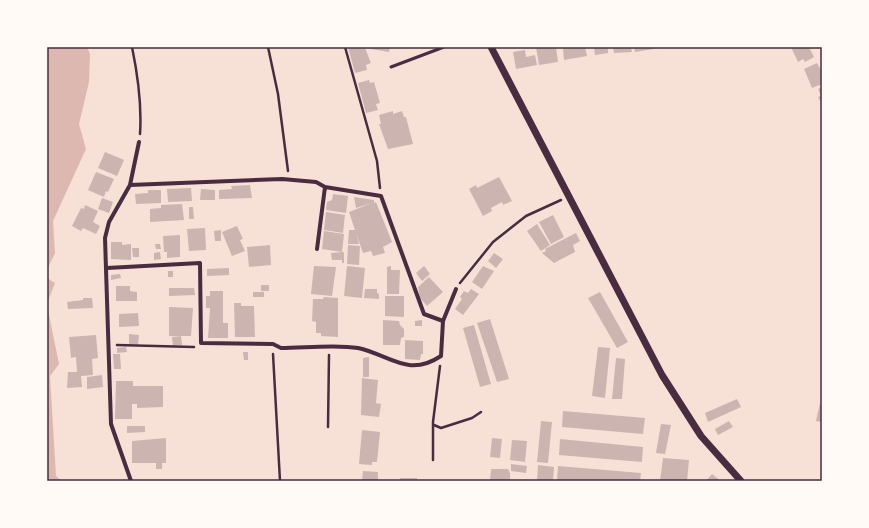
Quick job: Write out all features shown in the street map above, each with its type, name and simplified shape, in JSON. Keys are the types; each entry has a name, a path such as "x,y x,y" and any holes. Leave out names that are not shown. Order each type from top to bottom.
{"street":[{"path":"491,47 662,375 701,436 741,481"},
{"path":"131,481 111,424 105,238 117,206 130,185 139,142"},
{"path":"130,185 289,179 316,182 325,187 381,196 424,314 443,321"},
{"path":"317,249 325,187"},
{"path":"107,268 200,263 201,342 273,344 281,348 357,348 408,365 429,364 442,356 443,321 456,289"}],"lane":[{"path":"391,67 444,47"}],"path":[{"path":"132,47 137,70 141,110 139,142"},
{"path":"268,47 278,94 289,179"},
{"path":"345,47 377,161 381,196"},
{"path":"456,289 493,242 526,216 569,197"},
{"path":"109,345 196,347 201,342"},
{"path":"273,344 280,481"},
{"path":"328,427 327,368 329,355 333,348"},
{"path":"433,460 434,425 442,356"},
{"path":"434,425 441,428 472,418 481,412"}],"shaded area":[{"path":"47,47 87,47 90,54 89,82 79,124 86,149 53,221 55,253 47,270"},
{"path":"47,278 55,283 47,304"},
{"path":"47,305 59,364 50,376 56,476 62,481 47,481"}],"building":[{"path":"348,47 390,47 389,52 365,48 371,63 366,65 367,70 355,73"},
{"path":"536,47 556,47 558,62 539,65"},
{"path":"567,47 585,47 587,56 564,60 563,49"},
{"path":"594,47 608,47 608,53 595,55"},
{"path":"613,47 631,47 632,52 614,53"},
{"path":"634,47 660,47 660,48 635,52"},
{"path":"791,47 809,47 814,57 805,62 803,59 798,62"},
{"path":"525,50 526,57 535,55 537,65 516,69 513,52"},
{"path":"817,63 822,70 822,84 812,88 804,69"},
{"path":"369,80 370,83 374,82 380,103 376,104 378,110 366,113 358,83"},
{"path":"822,87 822,104 818,97 821,96 818,89"},
{"path":"393,111 393,114 402,111 404,117 406,117 413,144 388,149 379,124 381,124 379,115"},
{"path":"105,152 124,160 117,176 98,168"},
{"path":"96,172 114,179 104,197 88,190"},
{"path":"499,177 512,201 503,205 502,202 491,208 492,211 483,216 469,189 476,185 477,188"},
{"path":"250,185 252,198 219,199 219,190 232,189 231,186"},
{"path":"191,188 192,201 168,202 167,189"},
{"path":"201,189 215,190 215,200 200,200"},
{"path":"148,190 161,190 161,203 136,204 135,194 148,193"},
{"path":"333,194 348,196 346,213 326,210 327,202 332,200"},
{"path":"354,197 374,200 374,203 376,202 392,242 383,247 385,253 373,256 371,251 363,253 356,233 359,244 348,244 349,230 355,230 349,212 372,203 356,208"},
{"path":"102,198 113,202 109,213 98,209"},
{"path":"182,204 184,220 150,222 150,209 161,208 161,205"},
{"path":"85,205 98,211 93,222 100,226 96,234 83,228 81,231 72,226 81,208 84,209"},
{"path":"189,207 193,207 194,219 189,219"},
{"path":"326,212 345,215 343,233 324,230"},
{"path":"553,215 564,237 551,244 539,222"},
{"path":"537,224 550,245 541,251 527,231"},
{"path":"237,226 243,239 240,240 245,251 232,256 222,232"},
{"path":"205,228 206,250 189,251 187,229"},
{"path":"221,230 221,241 215,241 214,231"},
{"path":"324,231 344,234 342,252 322,249"},
{"path":"576,233 580,241 573,245 575,252 554,263 542,253 546,251 545,249"},
{"path":"180,235 180,257 167,258 167,252 164,252 163,236"},
{"path":"111,242 122,242 122,245 131,244 131,260 111,259"},
{"path":"155,244 160,244 161,249 156,249"},
{"path":"270,245 271,265 249,267 247,247"},
{"path":"348,245 360,246 359,265 347,264"},
{"path":"132,248 139,248 139,257 133,257"},
{"path":"160,252 161,259 154,260 154,253"},
{"path":"344,252 344,263 342,263 342,260 332,260 331,253"},
{"path":"494,253 503,259 496,268 488,261"},
{"path":"314,266 336,267 332,296 311,294"},
{"path":"347,266 365,268 362,298 344,296"},
{"path":"391,266 391,270 400,270 399,294 387,294 387,267"},
{"path":"424,266 430,274 422,281 416,273"},
{"path":"483,266 494,271 482,289 472,282"},
{"path":"229,268 229,275 207,276 207,269"},
{"path":"168,271 173,271 173,277 168,277"},
{"path":"120,274 121,278 111,280 111,275"},
{"path":"429,277 443,292 427,306 420,298 418,287"},
{"path":"261,285 269,285 269,291 261,291"},
{"path":"116,286 130,286 130,291 137,292 137,301 116,301"},
{"path":"169,288 194,288 195,295 169,296"},
{"path":"365,289 377,289 379,299 364,298"},
{"path":"471,289 479,294 463,315 455,309 462,299 460,297 464,291 468,293"},
{"path":"210,291 223,291 223,323 228,323 228,338 208,338 210,308 206,308 206,296 210,296"},
{"path":"253,292 264,292 264,297 253,297"},
{"path":"600,292 628,342 617,348 588,298"},
{"path":"385,296 404,296 404,317 385,316"},
{"path":"324,297 338,298 338,337 321,336 321,333 316,333 316,322 312,321 313,299 323,299"},
{"path":"83,298 92,298 93,308 68,309 67,302 83,300"},
{"path":"234,303 241,303 241,306 254,306 255,337 235,337"},
{"path":"169,307 193,308 191,336 169,336"},
{"path":"138,313 139,326 119,327 119,314"},
{"path":"490,319 509,379 497,382 477,323"},
{"path":"383,320 399,321 400,325 404,329 404,337 401,338 400,345 383,345"},
{"path":"422,320 422,326 415,326 415,321"},
{"path":"474,325 491,384 480,387 463,328"},
{"path":"129,334 139,335 138,345 129,344"},
{"path":"96,335 98,358 92,359 93,375 81,376 82,387 67,388 68,372 77,372 76,357 71,358 69,337"},
{"path":"181,336 182,345 173,346 172,337"},
{"path":"405,340 423,341 423,354 421,354 420,360 405,359"},
{"path":"126,347 127,352 117,353 117,348"},
{"path":"598,347 610,348 605,398 592,396"},
{"path":"243,352 248,352 248,360 244,360"},
{"path":"113,354 120,354 121,369 114,369"},
{"path":"369,357 369,377 363,377 363,358"},
{"path":"616,358 625,359 622,399 612,399"},
{"path":"102,375 103,387 87,389 87,377"},
{"path":"362,378 378,380 376,403 381,404 379,417 361,415"},
{"path":"116,381 133,381 133,386 163,386 163,407 137,408 137,404 132,404 132,419 115,419"},
{"path":"737,399 741,407 708,422 705,413"},
{"path":"820,403 822,404 822,422 816,421"},
{"path":"563,411 645,418 643,434 562,427"},
{"path":"541,421 552,422 548,463 537,462"},
{"path":"729,421 733,427 718,435 715,429"},
{"path":"661,424 671,425 665,454 656,453"},
{"path":"127,426 145,426 145,432 127,433"},
{"path":"362,430 380,432 377,462 372,462 372,465 359,464"},
{"path":"166,438 166,463 162,463 162,469 156,469 156,463 132,463 132,441"},
{"path":"492,438 502,439 500,458 490,457"},
{"path":"560,439 643,447 642,462 559,455"},
{"path":"512,440 527,441 525,462 510,460"},
{"path":"663,458 689,460 687,481 660,481"},
{"path":"511,464 527,466 526,473 511,471"},
{"path":"538,465 554,467 553,481 537,481"},
{"path":"558,466 641,473 640,481 557,481"},
{"path":"491,469 508,469 510,473 510,481 490,481"},
{"path":"363,471 378,472 378,481 362,481"},
{"path":"712,474 721,481 706,481"},
{"path":"400,478 417,478 417,481 400,481"}]}
